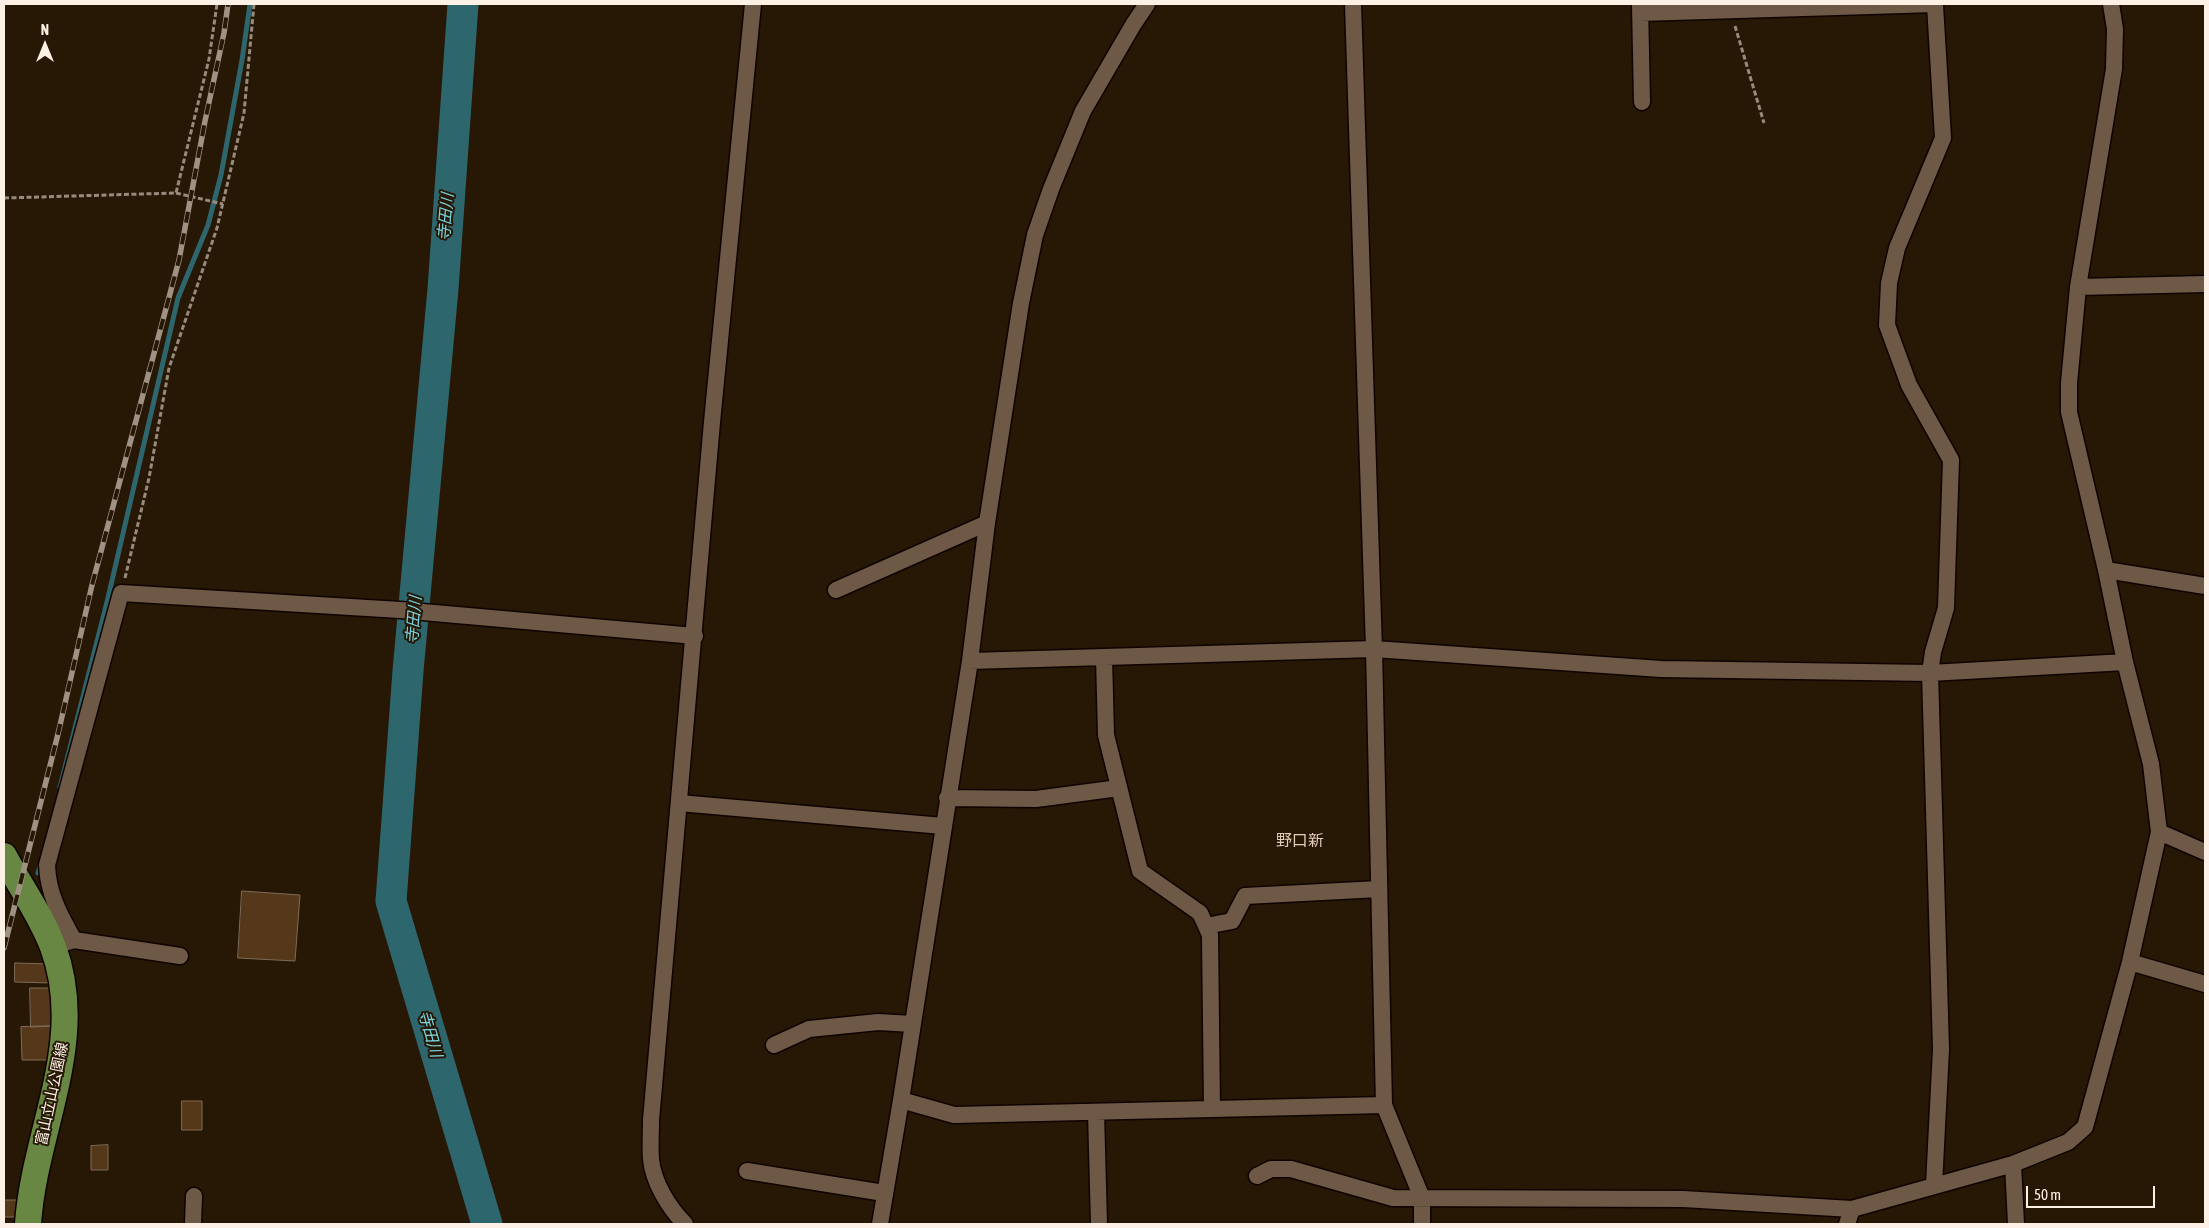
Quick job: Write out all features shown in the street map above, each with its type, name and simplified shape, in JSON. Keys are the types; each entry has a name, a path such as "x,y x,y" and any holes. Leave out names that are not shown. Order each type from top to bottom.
{"main road":[{"name":"富山立山公園線","path":"4,856 11,881 64,943 62,976 66,1004 65,1041 36,1169 28,1224"}],"street":[{"path":"685,1224 675,1214 654,1175 651,1159 652,1110 695,636 712,422 753,4"},
{"path":"880,1224 970,661 987,524 1021,303 1035,235 1051,189 1083,111 1147,4"},
{"path":"1353,4 1374,648 1384,1105 1422,1198 1422,1224"},
{"path":"1642,102 1640,8 1731,11 1935,4 1944,138 1897,248 1889,283 1886,326 1909,385 1951,460 1946,608 1933,652 1930,673 1941,1049 1934,1185"},
{"path":"1257,1176 1271,1169 1291,1169 1393,1198 1683,1200 1850,1217 1934,1185 2013,1164 2068,1142 2085,1127 2130,962 2159,832 2151,764 2125,662 2106,570 2069,412 2069,383 2078,287 2114,69 2115,29 2112,4"},
{"path":"2078,287 2205,284"},
{"path":"836,590 987,524"},
{"path":"2106,570 2205,586"},
{"path":"180,956 64,943 58,912 48,884 47,865 121,593 400,610 695,636"},
{"path":"970,661 1374,648 1661,669 1930,673 2125,662"},
{"path":"1104,657 1106,735 1140,871 1200,913 1210,935 1212,1108"},
{"path":"947,798 1036,799 1119,788"},
{"path":"679,803 943,826"},
{"path":"2159,832 2205,852"},
{"path":"1206,926 1232,921 1245,896 1379,889"},
{"path":"2130,962 2205,984"},
{"path":"774,1045 809,1029 878,1022 913,1024"},
{"path":"901,1100 954,1115 1384,1105"},
{"path":"1096,1112 1099,1224"},
{"path":"2013,1164 2016,1224"},
{"path":"747,1171 884,1193"},
{"path":"193,1224 194,1196"}],"path":[{"path":"176,193 209,59 217,4"},
{"path":"121,593 149,478 169,368 217,228 244,113 254,4"},
{"path":"1731,11 1764,122"},
{"path":"4,198 176,193 223,204"}],"building":[{"path":"242,891 300,895 295,961 238,958"},
{"path":"15,963 51,964 51,983 15,982"},
{"path":"30,988 56,988 57,1026 31,1027"},
{"path":"57,1026 57,1060 22,1060 21,1027"},
{"path":"182,1101 202,1101 202,1130 182,1130"},
{"path":"108,1145 108,1170 91,1170 91,1146"},
{"path":"4,1200 17,1200 17,1217 4,1217"}],"waterway":[{"path":"60,787 107,602 178,298 208,225 221,175 250,4"},
{"name":"寺田川","path":"463,4 443,289 408,671 391,901 487,1224"},
{"path":"38,873 41,863"}],"railway":[{"path":"4,948 58,734 92,585 179,260 205,121 224,33 228,4"}],"district":[{"name":"野口新","path":"1300,841"}]}
